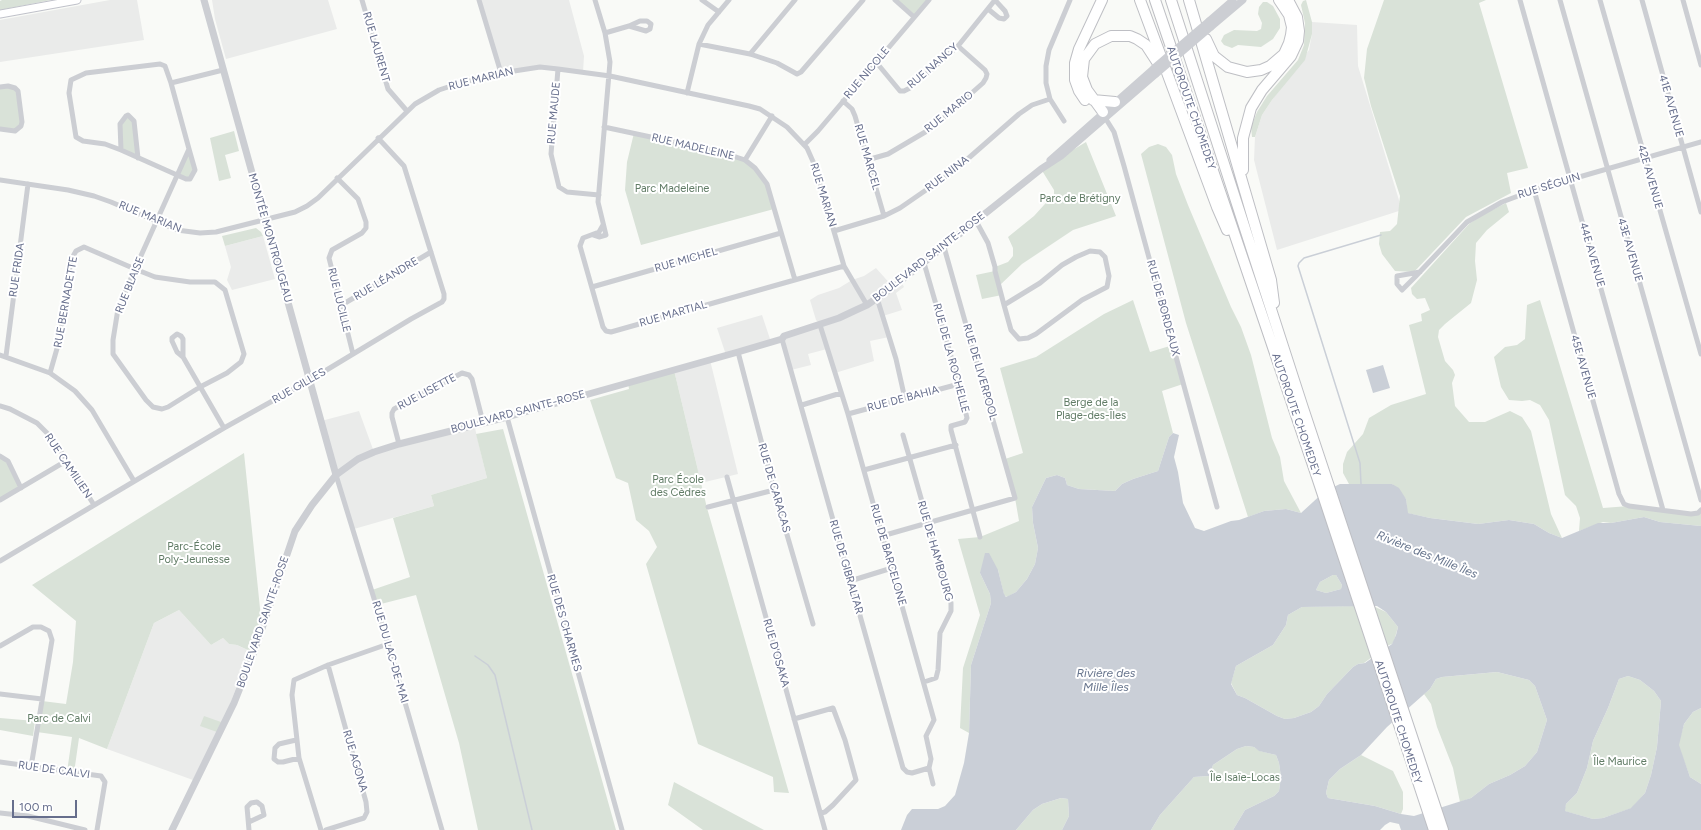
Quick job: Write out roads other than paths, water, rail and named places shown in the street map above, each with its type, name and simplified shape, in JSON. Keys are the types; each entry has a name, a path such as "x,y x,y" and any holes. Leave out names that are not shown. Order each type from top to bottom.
{"highway":[{"path":"1102,0 1079,49 1074,67 1074,75 1079,91 1102,115"},
{"path":"1140,0 1217,207 1257,300"},
{"name":"AUTOROUTE CHOMEDEY","path":"1155,0 1257,300 1319,470 1443,830"},
{"name":"AUTOROUTE CHOMEDEY","path":"1171,0 1279,335 1319,470 1434,830"},
{"path":"1189,1 1214,56 1228,67 1247,72 1261,70 1270,66 1281,58 1288,47 1292,31 1290,19 1280,0"},
{"path":"1245,190 1242,143 1249,113 1262,90 1291,56 1298,41 1299,32 1297,17 1288,0"},
{"path":"1189,1 1271,280 1279,335"},
{"path":"1102,115 1087,90 1083,80 1082,70 1084,59 1090,49 1097,42 1114,35 1134,37 1146,45 1173,87"},
{"path":"1093,100 1115,102"}],"main road":[{"path":"0,14 77,0"}],"street":[{"name":"MONTÉE MONTROUGEAU","path":"204,0 264,221 336,475"},
{"name":"RUE LAURENT","path":"362,0 388,89 407,111"},
{"path":"479,0 501,72"},
{"name":"RUE MARTIAL","path":"595,0 605,33 610,62 598,202 603,225 599,232 584,238 580,246 603,327 606,331 611,332 844,266"},
{"path":"702,0 719,12"},
{"path":"687,93 699,44 708,25 729,0"},
{"path":"750,54 795,0"},
{"path":"699,44 750,54 777,63 797,74 801,72 863,0"},
{"path":"895,0 914,17"},
{"name":"RUE NICOLE","path":"804,145 818,131 928,0"},
{"name":"RUE NANCY","path":"876,62 900,91 904,91 910,88 958,46 995,0 1005,11 1007,16 1004,19 999,18 988,9"},
{"path":"1064,121 1050,99 1046,83 1046,66 1049,50 1070,0"},
{"name":"BOULEVARD SAINTE-ROSE","path":"1210,24 1233,0"},
{"name":"BOULEVARD SAINTE-ROSE","path":"172,830 234,704 253,655 296,531 312,504 336,475 358,459 374,452 399,444 507,417 782,339 784,336 839,318 867,305 944,247 1041,169 1059,150 1210,24 1243,0"},
{"name":"44E AVENUE","path":"1520,0 1663,510"},
{"name":"43E AVENUE","path":"1560,0 1606,169 1701,500"},
{"name":"42E AVENUE","path":"1600,0 1701,352"},
{"name":"41E AVENUE","path":"1642,0 1701,212"},
{"path":"1683,0 1701,65"},
{"path":"605,33 629,26"},
{"name":"RUE MARIO","path":"867,160 888,154 932,128 983,83 987,74 985,70 958,46"},
{"path":"160,64 165,66 171,83 195,170 190,179 121,150 76,137 69,93 71,80 86,73 160,64"},
{"name":"RUE MARIAN","path":"0,180 68,190 94,196 177,230 200,233 216,232 264,221 295,212 307,206 318,198 407,111 415,104 439,90 501,72 540,67 558,68 610,76 749,106 772,116 787,127 807,148 815,166 844,266 867,305"},
{"name":"RUE MAUDE","path":"558,68 551,154 560,187 567,192 599,195"},
{"path":"171,83 223,70"},
{"name":"BOULEVARD SAINTE-ROSE","path":"1102,115 1115,102 1155,71"},
{"path":"0,87 8,86 15,88 18,91 22,122 21,126 15,131 0,129"},
{"name":"RUE NINA","path":"834,231 884,216 900,208 955,170 1032,105 1050,99"},
{"name":"RUE MARCEL","path":"843,101 852,109 855,116 884,216"},
{"path":"121,150 120,124 128,115 134,121 138,158"},
{"name":"RUE DE BORDEAUX","path":"1102,115 1114,132 1124,166 1217,507"},
{"path":"745,160 772,116"},
{"name":"RUE MADELEINE","path":"604,127 721,152 745,160 755,168 766,184 795,280"},
{"name":"RUE GILLES","path":"0,561 224,428 310,380 442,302 444,299 444,294 404,166 378,138"},
{"name":"RUE SÉGUIN","path":"1420,272 1397,276 1397,284 1402,290 1420,272 1467,222 1502,202 1534,190 1701,142"},
{"name":"RUE BLAISE","path":"189,149 118,309 113,340 113,354 146,400 153,407 162,409 168,407 200,387"},
{"name":"RUE LUCILLE","path":"338,178 358,199 366,222 366,228 362,233 332,250 329,255 340,306 353,354"},
{"name":"RUE FRIDA","path":"3,355 28,184"},
{"name":"45E AVENUE","path":"1534,190 1619,494 1624,504 1629,506 1663,510"},
{"path":"976,221 988,243 1004,305 1011,330 1019,339 1028,338 1036,334 1082,300 1107,287 1109,276 1105,257 1100,252 1090,251 1076,257 1062,265 1040,283 1004,305"},
{"name":"RUE MICHEL","path":"592,287 781,232"},
{"name":"RUE BERNADETTE","path":"50,373 60,338 71,260 76,250 84,247 155,277 190,282 215,282 225,290 244,354 241,362 227,373 200,387"},
{"name":"RUE DE LIVERPOOL","path":"944,247 1015,498 973,510"},
{"name":"RUE LÉANDRE","path":"340,306 431,252"},
{"name":"RUE DE LA ROCHELLE","path":"924,262 959,384 966,418 965,422 951,426 950,430 956,445 980,537"},
{"path":"877,298 896,359 905,399"},
{"name":"RUE DE BARCELONE","path":"820,325 848,414 934,720 926,736 931,759 929,768 933,784"},
{"name":"RUE DE GIBRALTAR","path":"782,339 802,405 903,768 907,772 912,773 929,768"},
{"name":"RUE DE CARACAS","path":"738,352 774,490 813,624"},
{"path":"3,355 50,373 75,391 92,410 134,481"},
{"path":"183,357 224,428"},
{"name":"RUE LISETTE","path":"399,444 392,417 394,409 462,373 469,375 472,379 483,422"},
{"name":"RUE DE BAHIA","path":"848,414 959,384"},
{"path":"802,405 841,393"},
{"name":"RUE CAMILIEN","path":"0,406 10,409 38,423 53,439 94,505"},
{"name":"RUE DES CHARMES","path":"507,417 622,830"},
{"name":"RUE DE HAMBOURG","path":"903,435 927,522 949,591 951,611 940,633 938,670 936,678 924,682"},
{"path":"864,470 956,445"},
{"path":"0,456 8,461 21,488"},
{"path":"0,500 66,461"},
{"name":"RUE DU LAC-DE-MAI","path":"336,475 388,644 442,830"},
{"name":"RUE D'OSAKA","path":"727,477 825,830"},
{"path":"708,507 774,490"},
{"path":"882,536 973,510"},
{"path":"1663,510 1692,514 1698,513 1701,510"},
{"path":"850,581 892,568"},
{"path":"0,646 34,627 41,627 49,631 52,640 31,767"},
{"path":"321,830 299,758 292,695 294,680 328,665 388,644"},
{"name":"RUE AGONA","path":"326,830 364,818 368,812 328,665"},
{"path":"0,694 42,699"},
{"path":"794,719 833,708 845,740 856,780 825,812 821,813"},
{"path":"296,740 279,744 275,748 274,759 278,762 283,762 299,758"},
{"name":"RUE DE CALVI","path":"0,762 101,776 104,778 105,782 98,830"},
{"path":"0,813 28,816 85,830"},
{"path":"249,822 249,830"}],"water":[{"path":"1383,365 1390,388 1373,393 1366,370"},
{"name":"Rivière des Mille Îles","path":"1173,433 1179,435 1174,457 1183,503 1195,528 1204,531 1264,511 1286,509 1301,513 1325,491 1340,484 1392,484 1399,488 1406,499 1408,513 1430,518 1478,524 1509,520 1534,524 1549,533 1562,538 1598,523 1611,523 1644,517 1660,522 1701,526 1701,708 1693,712 1684,724 1679,745 1690,777 1701,784 1701,830 1401,830 1399,824 1390,822 1380,830 1233,830 1245,810 1274,796 1279,791 1281,777 1276,755 1259,751 1254,747 1246,746 1237,749 1213,765 1209,776 1194,777 1160,815 1151,830 1062,830 1069,816 1068,799 1061,798 1042,804 1033,810 1016,830 901,830 907,815 912,809 938,809 945,806 955,795 964,763 969,733 971,665 991,603 990,594 980,573 985,553 989,553 998,570 1006,597 1016,592 1027,579 1035,564 1038,548 1033,523 1032,507 1046,478 1057,475 1065,478 1067,485 1079,489 1115,491 1122,484 1158,471 1169,437","holes":["1333,575 1336,575 1342,585 1341,589 1326,593 1316,590 1320,582","1377,606 1386,612 1398,627 1392,644 1365,663 1358,664 1353,667 1327,694 1319,706 1311,712 1294,718 1285,719 1237,695 1231,684 1236,666 1273,645 1286,625 1288,615 1302,607","1497,672 1529,680 1535,686 1547,720 1537,752 1525,766 1510,775 1489,784 1471,798 1414,816 1401,814 1375,806 1328,798 1326,793 1329,780 1340,769 1361,755 1387,727 1430,689 1436,679 1442,677","1628,676 1640,680 1654,691 1661,701 1657,747 1651,775 1645,793 1631,808 1603,818 1593,819 1565,811 1566,804 1577,793 1587,768 1593,741 1619,679"]}],"waterway":[{"path":"1361,484 1360,463 1298,266 1304,258 1381,235"},
{"path":"475,656 488,665 495,675 532,830"}],"park label":[{"name":"Parc Madeleine","path":"672,189"},
{"name":"Parc de Brétigny","path":"1080,199"},
{"name":"Berge de la Plage-des-Îles","path":"1091,409"},
{"name":"Parc École des Cèdres","path":"678,486"},
{"name":"Parc-École Poly-Jeunesse","path":"194,553"},
{"name":"Parc de Calvi","path":"59,719"},
{"name":"Île Maurice","path":"1620,762"},
{"name":"Île Isaïe-Locas","path":"1245,778"}]}
